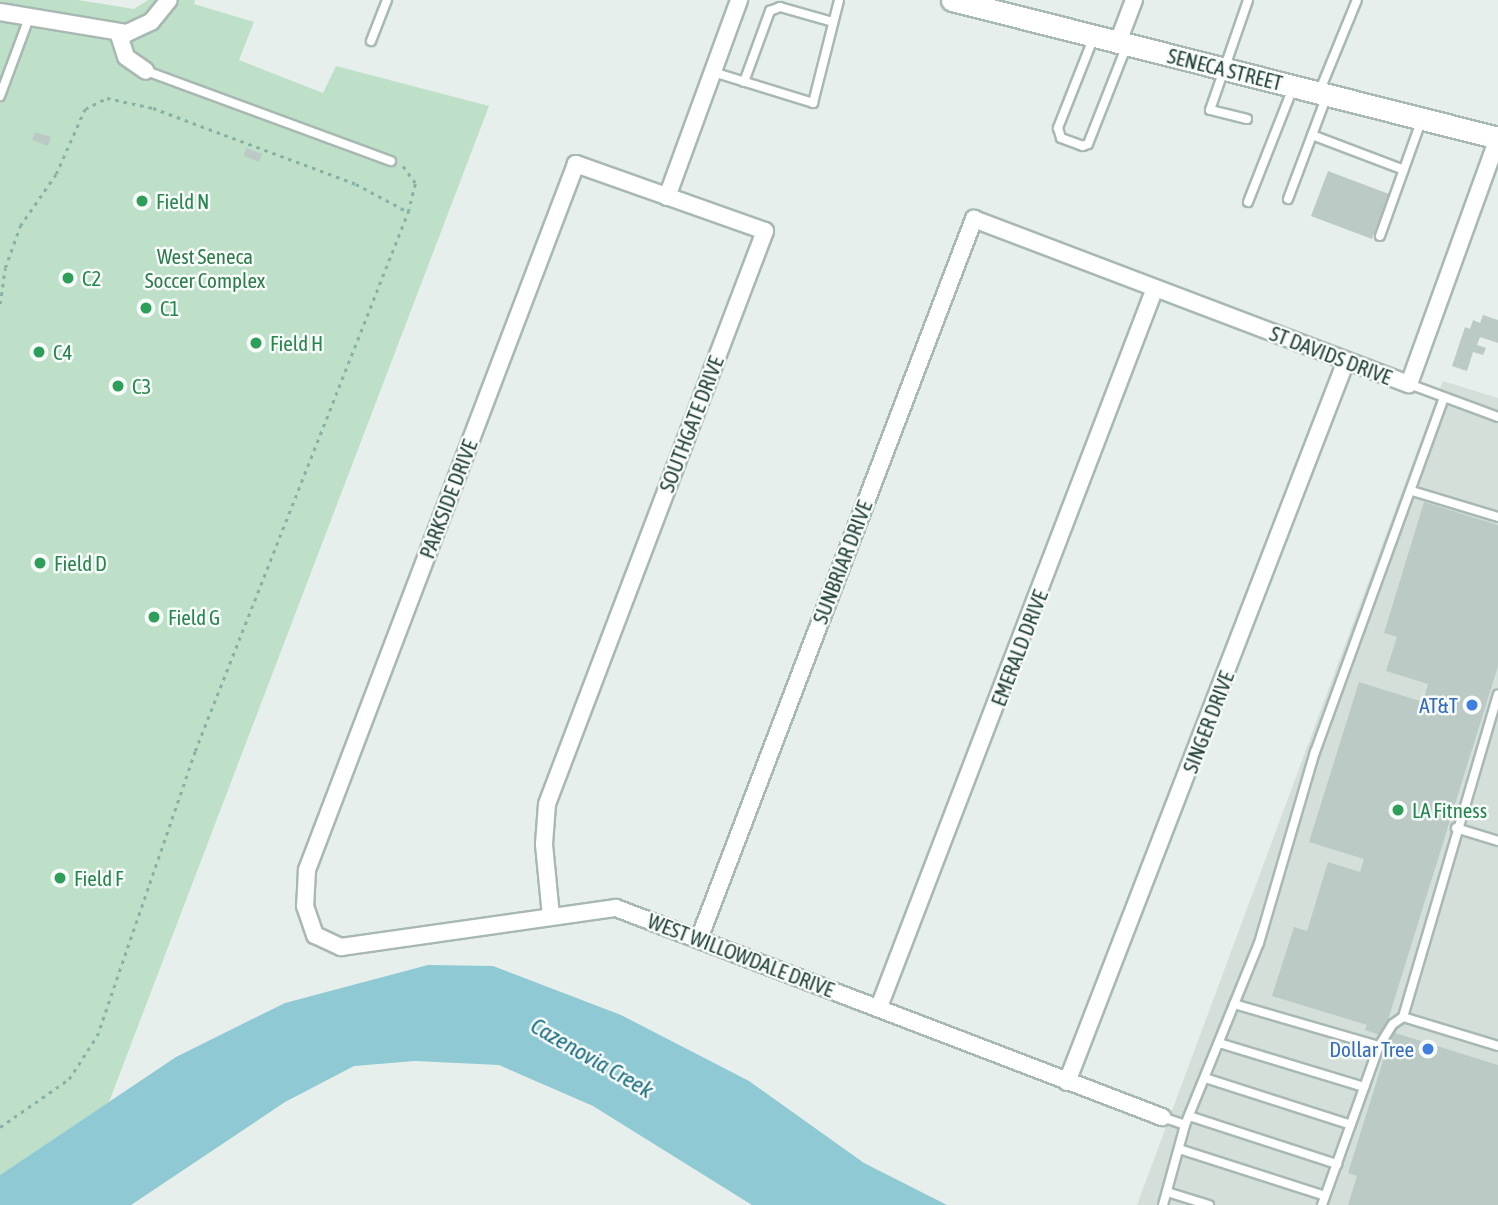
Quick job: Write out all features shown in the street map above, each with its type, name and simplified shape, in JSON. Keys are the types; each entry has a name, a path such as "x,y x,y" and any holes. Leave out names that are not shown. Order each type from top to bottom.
{"street":[{"path":"0,12 118,32 151,22 169,0"},
{"path":"667,197 739,0"},
{"name":"SENECA STREET","path":"952,0 1498,138"},
{"path":"1123,43 1134,0"},
{"path":"118,32 126,57 146,71"},
{"name":"ST DAVIDS DRIVE","path":"1007,232 1409,384 1498,138"},
{"name":"PARKSIDE DRIVE","path":"311,926 305,906 307,870 576,164 667,197"},
{"name":"SOUTHGATE DRIVE","path":"551,916 543,834 547,804 765,232 667,197"},
{"name":"SUNBRIAR DRIVE","path":"699,939 974,219 1007,232"},
{"name":"EMERALD DRIVE","path":"879,1007 1155,288"},
{"name":"SINGER DRIVE","path":"1068,1082 1346,360"},
{"name":"WEST WILLOWDALE DRIVE","path":"311,926 322,942 341,947 616,908 1161,1117"}],"lane":[{"path":"371,41 387,0"},
{"path":"713,72 813,103 839,0"},
{"path":"1247,119 1210,110 1221,68 1248,0"},
{"path":"1288,199 1357,0"},
{"path":"744,82 770,11 780,7 833,22"},
{"path":"0,96 29,18"},
{"path":"1094,36 1058,128 1062,138 1083,146 1088,144 1123,43"},
{"path":"146,71 391,161"},
{"path":"1248,202 1293,87"},
{"path":"1380,236 1422,119"},
{"path":"1312,135 1404,170"},
{"path":"1409,384 1498,417"},
{"path":"1163,1205 1185,1125 1259,943 1315,752 1444,398"},
{"path":"1412,491 1498,517"},
{"path":"1179,1149 1324,1201 1379,1046 1392,1024 1403,1017 1456,828 1498,695"},
{"path":"1456,828 1498,841"},
{"path":"1234,1004 1379,1046"},
{"path":"1403,1017 1498,1045"},
{"path":"1219,1043 1364,1087"},
{"path":"1205,1077 1351,1125"},
{"path":"1189,1116 1337,1164"},
{"path":"1161,1117 1185,1125"},
{"path":"1167,1192 1209,1205"}],"path":[{"path":"0,304 5,268 20,226 56,174 85,109 107,98 153,108 356,184 408,212"},
{"path":"0,1126 69,1079 97,1036 195,751 408,212 415,183 402,165"}],"shaded area":[{"path":"1443,381 1498,398 1498,1205 1137,1205"}],"green space":[{"name":"West Seneca Soccer Complex","path":"0,0 78,0 134,9 148,0 195,0 194,4 254,22 239,60 323,93 336,66 489,106 109,1102 0,1175"}],"water":[{"name":"Cazenovia Creek","path":"428,965 493,966 621,1015 749,1081 864,1163 947,1205 752,1205 593,1106 499,1065 415,1061 354,1066 285,1102 131,1205 0,1205 0,1175 176,1057 285,1003"}],"building":[{"path":"35,132 51,137 48,146 32,140"},
{"path":"246,148 262,154 259,162 244,156"},
{"path":"1328,171 1389,194 1372,239 1311,216"},
{"path":"1483,315 1498,320 1498,343 1480,337 1477,345 1486,348 1483,355 1473,352 1467,371 1452,366 1465,327 1470,329 1473,320 1480,323"},
{"path":"1424,502 1498,525 1498,666 1383,1036 1365,1030 1367,1025 1272,996 1294,927 1307,931 1328,862 1360,872 1364,859 1309,842 1359,682 1423,702 1428,684 1386,671 1397,637 1384,633"},
{"path":"1392,1032 1498,1065 1498,1205 1348,1205 1357,1176 1348,1173"}],"place":[{"name":"Field N","path":"142,201"},
{"name":"C2","path":"68,278"},
{"name":"C1","path":"146,308"},
{"name":"Field H","path":"256,343"},
{"name":"C4","path":"39,352"},
{"name":"C3","path":"118,386"},
{"name":"Field D","path":"40,563"},
{"name":"Field G","path":"154,617"},
{"name":"AT&T","path":"1472,705"},
{"name":"LA Fitness","path":"1398,810"},
{"name":"Field F","path":"60,878"},
{"name":"Dollar Tree","path":"1428,1049"}]}
